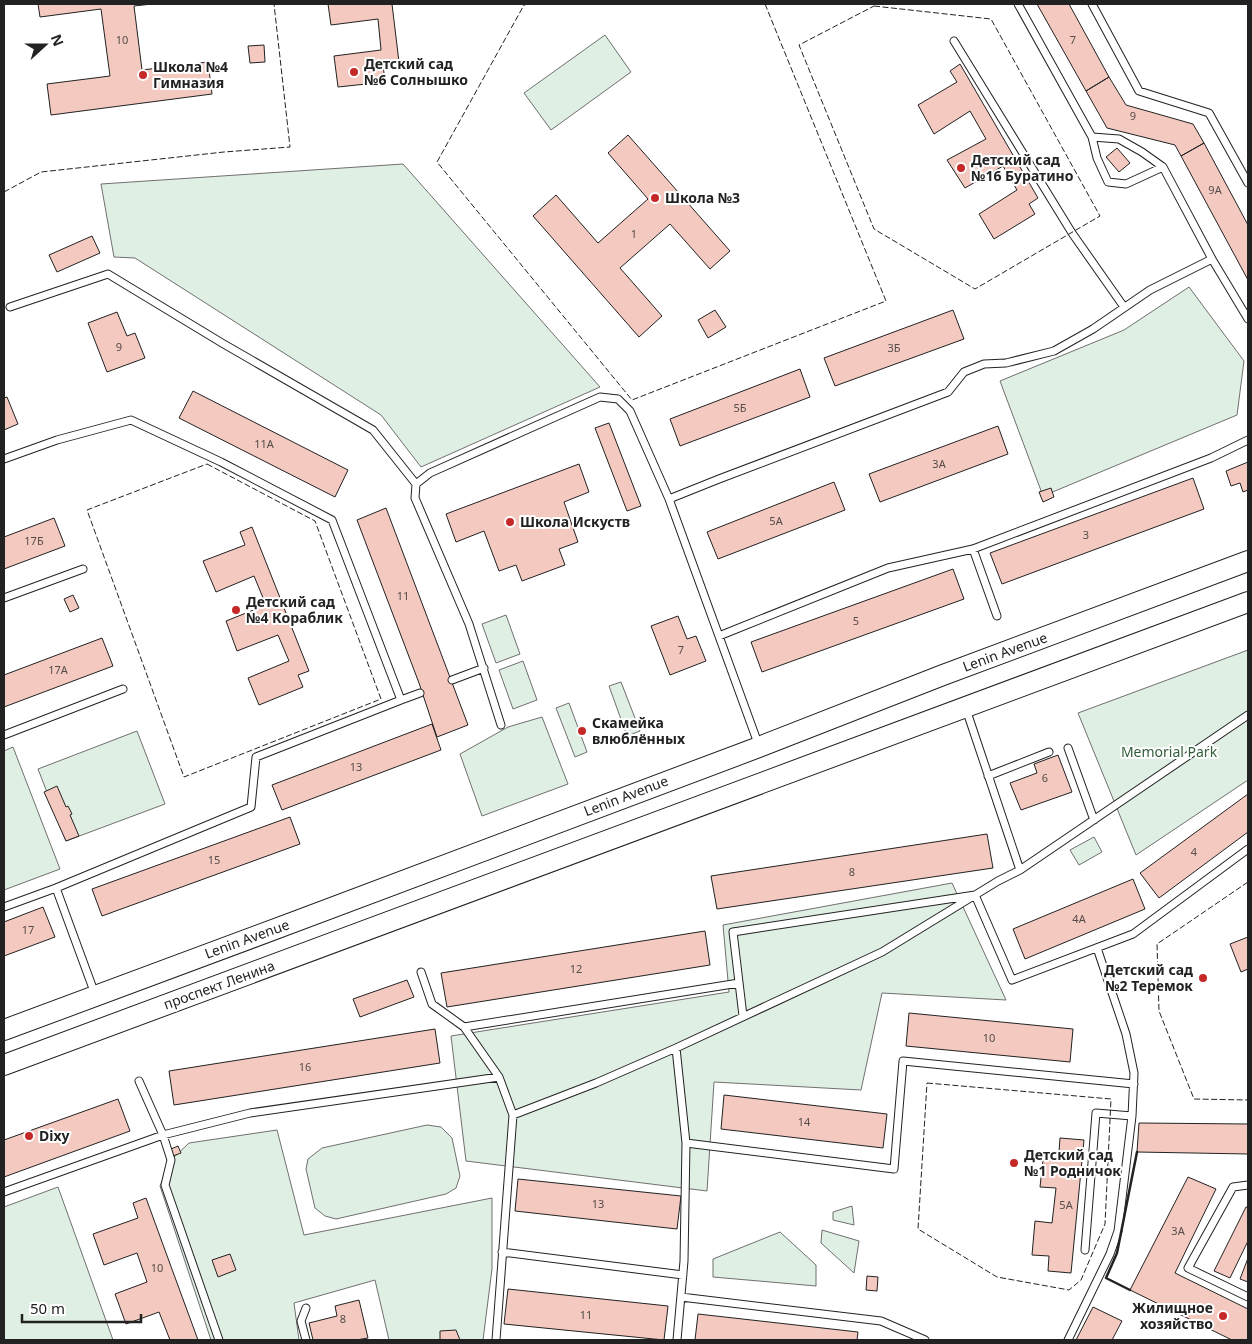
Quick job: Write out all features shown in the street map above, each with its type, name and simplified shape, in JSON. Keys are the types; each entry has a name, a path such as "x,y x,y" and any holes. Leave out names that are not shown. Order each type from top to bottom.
{"main road":[{"name":"Lenin Avenue","path":"4,1030 760,747 943,675 1248,561"},
{"path":"4,1065 1248,602"}],"lane":[{"path":"1018,4 1092,137 1096,158 1108,182 1126,184 1163,167"},
{"path":"1092,4 1139,91 1209,113 1248,182"},
{"path":"954,41 1072,233 1124,307"},
{"path":"1092,137 1119,139 1163,167 1212,259 1248,319"},
{"path":"669,499 948,392 964,372 984,364 1006,363 1054,351 1093,329 1150,290 1212,259"},
{"path":"10,308 108,274 222,343 373,430 416,484 415,498 469,624 501,725"},
{"path":"416,484 430,473 600,397 618,399 630,411 669,499 760,747"},
{"path":"4,459 57,440 131,420 221,462 332,520 401,700"},
{"path":"719,636 888,568 973,549 1211,458 1248,440"},
{"path":"973,549 997,616"},
{"path":"4,598 83,569"},
{"path":"452,680 484,668"},
{"path":"4,735 122,689"},
{"path":"4,907 56,888 251,807 256,757 420,693"},
{"path":"966,706 1020,870"},
{"path":"513,1115 596,1083 676,1048 882,952 1020,870 1248,715"},
{"path":"1068,748 1094,820"},
{"path":"988,776 1049,752"},
{"path":"975,895 1012,980 1133,934 1248,848"},
{"path":"56,888 96,995"},
{"path":"743,1016 733,932 975,895"},
{"path":"1068,1340 1110,1254 1118,1231 1132,1116 1134,1073 1126,1034 1097,948"},
{"path":"421,972 432,1004 464,1027 499,1077 513,1115 496,1340"},
{"path":"464,1027 739,983"},
{"path":"676,1048 686,1143 684,1261 677,1340"},
{"path":"686,1143 894,1169 902,1061 1134,1084"},
{"path":"4,1192 163,1135 250,1113 499,1077"},
{"path":"140,1081 163,1135 171,1160 165,1185 219,1340"},
{"path":"1085,1250 1096,1114 1132,1116"},
{"path":"1248,1185 1233,1187 1188,1268 1248,1297"},
{"path":"502,1252 683,1275"},
{"path":"681,1298 881,1321 925,1340"},
{"path":"306,1308 301,1321 306,1340"}],"green space":[{"path":"605,35 631,72 551,130 524,93"},
{"path":"403,164 600,387 421,467 381,415 135,258 114,257 101,184"},
{"path":"1189,287 1244,361 1237,415 1043,496 1000,381 1124,330"},
{"path":"506,615 520,654 496,663 482,624"},
{"name":"Memorial Park","path":"1248,650 1248,780 1136,855 1078,713"},
{"path":"523,661 537,700 513,709 499,670"},
{"path":"621,682 640,731 627,736 609,686"},
{"path":"569,703 587,752 575,757 556,708"},
{"path":"542,717 568,784 482,816 460,754 508,727"},
{"path":"137,731 165,804 66,841 38,769"},
{"path":"13,747 60,869 4,890 4,751"},
{"path":"1094,837 1102,852 1079,865 1070,850"},
{"path":"952,883 1006,1000 882,993 861,1090 714,1082 707,1191 466,1161 451,1036 729,992 723,925"},
{"path":"427,1125 441,1127 452,1138 460,1176 456,1188 446,1194 336,1219 325,1216 315,1208 306,1169 308,1159 322,1148"},
{"path":"277,1130 304,1235 492,1198 492,1269 483,1340 389,1340 375,1280 294,1303 299,1340 211,1340 160,1186 171,1160 189,1143"},
{"path":"58,1187 113,1340 4,1340 4,1207"},
{"path":"852,1206 854,1225 833,1220 833,1212"},
{"path":"822,1230 859,1241 854,1273 821,1243"},
{"path":"780,1232 816,1265 816,1286 713,1277 713,1259"}],"building":[{"path":"38,4 152,4 134,6 142,70 208,62 212,94 51,115 47,84 110,76 101,9 40,17"},
{"path":"328,4 392,4 399,62 383,64 385,82 338,87 334,56 381,50 378,19 331,25"},
{"path":"1037,4 1069,4 1109,77 1086,91"},
{"path":"264,45 265,62 250,63 248,46"},
{"path":"960,64 1038,198 1029,204 1035,214 994,239 979,214 1017,190 1003,166 965,188 947,160 986,139 970,111 934,134 918,105 957,82 950,71"},
{"path":"1109,77 1126,105 1193,124 1204,143 1181,156 1175,145 1107,128 1086,91"},
{"path":"628,135 730,251 710,269 670,224 620,268 662,316 639,337 533,216 556,195 598,243 648,199 608,153"},
{"path":"1204,143 1248,225 1248,280 1181,156"},
{"path":"1117,148 1130,163 1119,172 1106,157"},
{"path":"92,236 100,253 57,272 49,255"},
{"path":"715,310 726,327 708,338 698,320"},
{"path":"953,310 964,339 835,386 824,358"},
{"path":"117,312 127,336 135,333 145,358 107,372 88,323"},
{"path":"800,369 810,397 680,446 670,419"},
{"path":"193,391 348,470 335,497 179,418"},
{"path":"7,397 18,424 4,430 4,398"},
{"path":"609,423 641,506 627,511 595,428"},
{"path":"998,426 1008,454 880,502 869,474"},
{"path":"1248,462 1248,490 1243,492 1240,483 1231,486 1226,471"},
{"name":"Школа Искуств","path":"579,464 589,492 564,502 578,542 559,549 565,565 522,581 516,565 499,571 484,531 456,542 446,514"},
{"path":"1193,478 1204,509 1002,584 990,553"},
{"path":"834,482 845,510 718,559 707,532"},
{"path":"1051,488 1054,497 1043,502 1039,492"},
{"path":"386,508 468,725 437,737 419,683 357,520"},
{"path":"54,518 65,546 4,569 4,537"},
{"path":"252,527 309,671 298,675 303,687 259,705 248,678 289,661 278,635 237,651 226,621 266,605 254,576 216,592 203,561 245,545 240,532"},
{"path":"953,569 964,599 762,672 751,642"},
{"path":"73,595 79,608 70,612 64,599"},
{"path":"678,616 687,639 696,636 706,661 670,675 651,626"},
{"path":"102,638 113,666 4,707 4,675"},
{"path":"432,724 441,750 282,810 272,785"},
{"path":"1058,755 1072,792 1021,810 1010,783 1037,773 1034,764"},
{"path":"57,786 66,807 68,806 72,814 70,815 79,836 66,841 44,792"},
{"path":"1248,794 1248,832 1159,898 1140,873"},
{"path":"290,817 300,844 102,916 92,889"},
{"path":"987,834 993,868 717,909 711,876"},
{"path":"1133,879 1145,909 1025,959 1013,929"},
{"path":"43,907 55,937 4,956 4,922"},
{"path":"705,931 710,965 447,1007 441,973"},
{"path":"1248,937 1248,969 1241,972 1230,944"},
{"path":"407,980 414,997 360,1017 353,999"},
{"path":"909,1013 1073,1029 1070,1062 906,1046"},
{"path":"435,1029 440,1063 174,1105 169,1071"},
{"path":"724,1095 887,1114 883,1148 721,1129"},
{"path":"118,1099 130,1131 4,1177 4,1140"},
{"path":"1139,1123 1248,1124 1248,1154 1137,1152"},
{"path":"1060,1138 1084,1140 1071,1273 1048,1271 1049,1256 1032,1255 1035,1221 1052,1223 1056,1188 1040,1187 1044,1151 1059,1152"},
{"path":"178,1146 181,1153 173,1156 171,1149"},
{"path":"1188,1177 1216,1189 1175,1273 1248,1309 1248,1340 1232,1340 1130,1290"},
{"path":"518,1179 681,1196 677,1229 515,1211"},
{"path":"146,1198 198,1340 170,1340 159,1312 126,1324 115,1294 147,1282 137,1253 104,1265 93,1234 138,1218 133,1203"},
{"path":"1246,1207 1248,1207 1248,1241 1230,1278 1214,1271"},
{"path":"230,1254 236,1270 218,1277 212,1260"},
{"path":"1248,1258 1248,1282 1240,1279"},
{"path":"867,1276 878,1277 877,1291 866,1290"},
{"path":"508,1289 668,1306 664,1340 504,1324"},
{"path":"359,1300 368,1338 356,1340 313,1340 309,1323 337,1316 335,1306"},
{"path":"1093,1307 1122,1321 1112,1340 1076,1340"},
{"path":"698,1314 858,1332 857,1340 695,1340"},
{"path":"456,1330 460,1340 440,1340 440,1331"}],"fence":[{"path":"4,192 41,172 224,152 290,147 274,4"},
{"path":"529,4 524,5 437,162 632,400 886,301 765,4"},
{"path":"874,6 991,19 1100,216 975,289 874,229 799,45 874,6"},
{"path":"207,464 315,521 381,699 184,777 87,510 207,464"},
{"path":"1248,882 1157,944 1159,1011 1194,1099 1248,1100"},
{"path":"927,1083 1111,1099 1105,1224 1081,1280 1069,1290 997,1277 918,1229 927,1083"}],"wall":[{"path":"1130,1290 1106,1278 1117,1253 1137,1152"}],"place":[{"name":"Детский сад №6 Солнышко","path":"354,72"},
{"name":"Школа №4 Гимназия","path":"143,75"},
{"name":"Детский сад №16 Буратино","path":"961,168"},
{"name":"Школа №3","path":"655,198"},
{"name":"Школа Искуств","path":"510,522"},
{"name":"Детский сад №4 Кораблик","path":"236,610"},
{"name":"Скамейка влюблённых","path":"582,731"},
{"name":"Детский сад №2 Теремок","path":"1203,978"},
{"name":"Dixy","path":"29,1136"},
{"name":"Детский сад №1 Родничок","path":"1014,1163"},
{"name":"Жилищное хозяйство","path":"1223,1316"}]}
